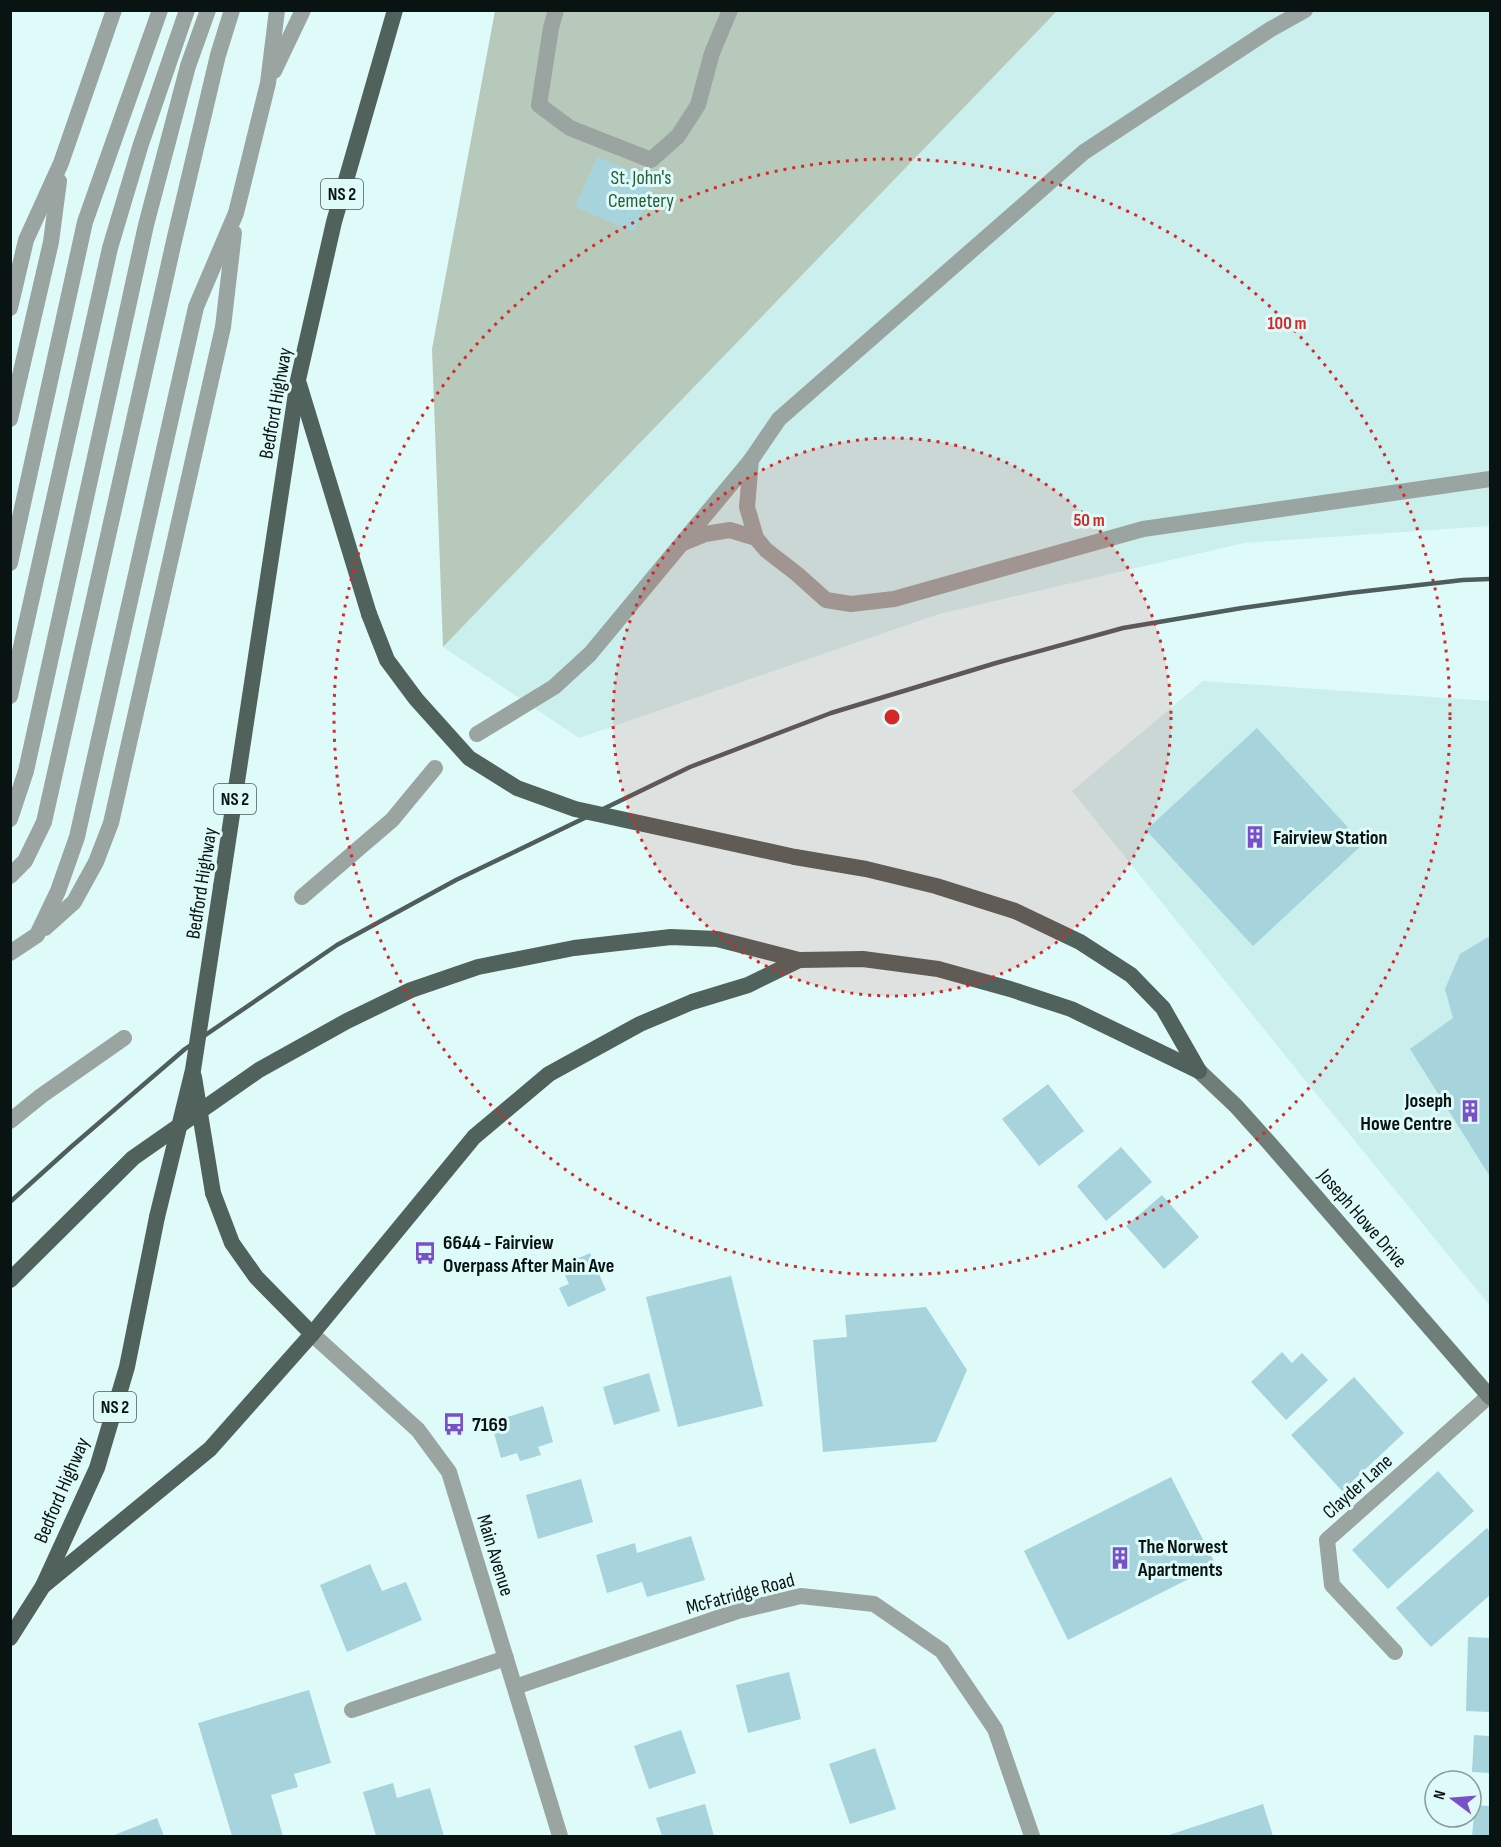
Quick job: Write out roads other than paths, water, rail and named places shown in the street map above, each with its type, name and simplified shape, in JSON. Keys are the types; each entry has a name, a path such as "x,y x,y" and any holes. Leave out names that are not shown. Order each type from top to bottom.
{"main road":[{"name":"Bedford Highway","path":"10,1638 43,1586 97,1468 127,1367 157,1217 193,1070 298,380 334,222 395,10"},
{"path":"298,380 369,614 387,660 416,699 469,758 516,788 575,809 795,857 866,869 936,886 1015,911 1080,942 1131,975 1163,1008 1199,1071"},
{"path":"10,1280 133,1158 259,1070 347,1021 411,990 478,967 574,948 671,938 717,939 799,960 863,959 938,969 1071,1009 1199,1071"},
{"path":"43,1586 210,1449 312,1334 474,1137 549,1074 640,1023 692,1002 748,985 799,960"},
{"path":"193,1070 213,1194 232,1243 256,1277 312,1334"},
{"name":"Joseph Howe Drive","path":"1199,1071 1236,1106 1271,1145 1490,1396"}],"street":[{"path":"10,308 26,240 61,163 114,10"},
{"path":"10,563 85,222 160,10"},
{"path":"10,696 110,248 141,144 187,10"},
{"path":"10,819 26,771 146,225 188,66 208,10"},
{"path":"10,876 25,861 44,822 94,608 174,240 218,55 232,10"},
{"path":"10,953 37,935 74,902 96,862 111,823 223,327 236,213 268,83 277,10"},
{"path":"268,83 303,10"},
{"path":"556,10 539,105 570,128 651,160 678,136 698,105 712,53 730,10"},
{"path":"477,734 555,687 590,654 751,460 779,419 1084,152 1271,29 1305,10"},
{"path":"10,419 51,242 61,163"},
{"path":"37,935 58,891 77,837 196,307 236,213"},
{"path":"751,460 747,507 756,538 766,550 826,600 851,604 894,599 1143,528 1491,479"},
{"path":"680,544 705,534 730,530 756,538"},
{"path":"302,897 392,820 435,768"},
{"path":"10,1121 41,1096 124,1038"},
{"name":"Main Avenue","path":"312,1334 418,1430 448,1472 560,1836"},
{"name":"Clayder Lane","path":"1395,1652 1332,1586 1327,1540 1490,1396"},
{"name":"McFatridge Road","path":"515,1687 738,1611 801,1596 874,1604 942,1651 995,1729 1032,1836"},
{"path":"352,1710 506,1658"}],"railway":[{"path":"10,1202 185,1049 337,945 456,880 690,767 831,713 996,663 1123,628 1349,593 1490,579"}],"place":[{"name":"Fairview Station","path":"1255,837"},
{"name":"Joseph Howe Centre","path":"1470,1111"},
{"name":"6644 - Fairview Overpass After Main Ave","path":"425,1253"},
{"name":"7169","path":"454,1424"},
{"name":"The Norwest Apartments","path":"1120,1558"}],"park label":[{"name":"St. John's Cemetery","path":"641,188"}]}
